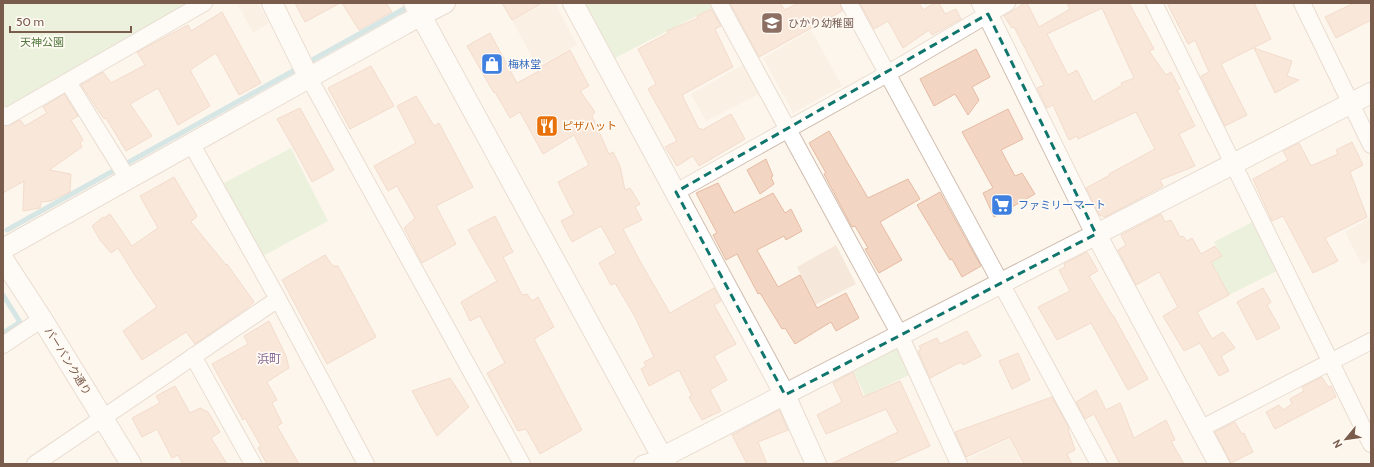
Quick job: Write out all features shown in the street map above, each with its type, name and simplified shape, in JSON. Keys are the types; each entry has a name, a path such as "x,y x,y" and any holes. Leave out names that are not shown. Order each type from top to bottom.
{"street":[{"path":"3,115 6,118 158,28 204,3"},
{"path":"272,3 309,78 522,464"},
{"path":"3,249 309,78 418,9 445,3"},
{"path":"573,3 785,395 816,464"},
{"path":"719,3 900,335 959,464"},
{"path":"849,3 1099,464"},
{"path":"676,192 887,74 985,9 1007,3"},
{"path":"1154,3 1371,444"},
{"path":"1302,3 1371,145"},
{"path":"418,9 665,461"},
{"path":"985,9 1096,234 1219,464"},
{"path":"68,82 128,179"},
{"path":"642,464 665,461 785,395 900,335 1371,93"},
{"path":"191,143 278,299 366,464"},
{"name":"バーバンク通り","path":"3,259 104,418 131,464"},
{"path":"35,464 278,299"},
{"path":"3,345 42,319"},
{"path":"1200,429 1371,341"},
{"path":"193,356 253,464"}],"highlighted area":[{"path":"988,14 1096,234 785,395 676,192"}],"shaded area":[{"path":"237,3 258,3 269,23 253,33"},
{"path":"545,3 555,3 577,45 537,66 512,20"},
{"path":"811,30 842,86 793,113 763,58"},
{"path":"746,63 761,93 706,121 691,94"},
{"path":"1371,217 1371,260 1362,265 1345,232"},
{"path":"836,245 856,284 815,305 797,267"},
{"path":"1011,438 1022,464 967,464 965,460"}],"green space":[{"name":"天神公園","path":"3,3 189,3 6,107 3,104"},
{"path":"585,3 712,3 714,7 615,58"},
{"path":"291,148 328,221 263,256 222,184"},
{"path":"1254,221 1279,270 1229,295 1211,262 1222,256 1214,242"},
{"path":"892,347 901,350 911,374 865,396 852,368"}],"building":[{"path":"295,3 340,3 305,22"},
{"path":"342,3 386,3 392,12 359,30"},
{"path":"502,3 542,3 512,20"},
{"path":"730,3 780,3 785,10 798,3 840,3 842,11 759,57"},
{"path":"860,3 919,3 923,10 935,3 939,3 945,14 956,9 961,19 932,35 929,30 903,48 888,21 874,29"},
{"path":"1027,3 1039,27 1070,9 1067,3 1129,3 1154,49 1149,51 1166,75 1171,72 1180,89 1177,90 1195,126 1179,134 1195,166 1160,180 1163,186 1105,217 1099,215 1086,188 1155,149 1136,112 1078,139 1077,136 1069,140 1053,105 1047,108 1037,88 1044,85 1014,27 1012,28 1004,16","holes":["1102,8 1134,78 1121,83 1122,85 1093,102 1077,70 1068,75 1047,34"]},
{"path":"1167,3 1254,3 1271,39 1221,64 1247,115 1225,126 1201,76 1209,72 1195,40 1188,44"},
{"path":"1354,3 1371,3 1371,20 1336,38 1325,17"},
{"path":"711,9 721,26 715,29 733,67 682,95 699,129 700,128 702,130 731,114 745,139 699,166 693,156 677,166 665,147 677,141 648,89 656,84 638,49 668,33 667,31 698,18 697,16"},
{"path":"222,12 261,83 239,95 216,53 190,70 210,106 178,125 158,88 130,104 152,136 126,151 106,118 104,119 81,85 103,72 111,83 145,65 137,52 188,25 191,31"},
{"path":"490,33 517,83 539,71 538,68 570,50 589,86 580,91 595,112 592,116 609,154 613,152 620,166 625,190 630,188 640,204 635,207 642,220 623,229 670,313 714,288 721,301 714,305 736,344 714,356 727,380 710,390 721,411 702,420 689,397 692,396 679,370 649,386 641,369 646,366 644,362 654,357 634,315 615,283 611,285 599,263 616,253 601,226 572,242 561,221 574,214 558,182 589,165 574,135 543,154 520,112 510,118 467,46"},
{"path":"1254,48 1292,61 1287,76 1299,80 1275,93"},
{"path":"976,49 990,77 972,87 979,100 968,115 955,94 934,106 920,79"},
{"path":"371,66 394,106 350,129 328,88"},
{"path":"64,94 78,116 71,120 83,140 80,143 82,147 49,170 71,174 70,192 51,201 41,202 40,208 23,211 24,181 3,193 3,126 10,125 20,120 25,126 47,113 43,107"},
{"path":"416,96 434,126 439,123 473,187 436,206 456,244 422,263 404,228 415,218 397,186 388,191 374,166 416,143 397,106"},
{"path":"300,108 334,170 312,182 277,119"},
{"path":"1008,109 1023,139 1001,150 1015,176 1022,173 1035,194 994,217 983,193 993,188 962,132"},
{"path":"829,131 868,198 908,179 920,199 880,222 902,260 879,273 865,249 868,248 855,226 852,227 824,174 826,173 809,143"},
{"path":"1352,142 1363,165 1350,172 1367,217 1325,238 1338,261 1313,273 1283,216 1272,221 1253,179 1288,160 1283,151 1299,143 1311,166 1338,154 1336,150"},
{"path":"766,159 773,176 771,177 774,184 760,194 747,170"},
{"path":"174,177 197,216 191,222 226,265 227,264 254,302 195,344 186,332 142,360 123,331 157,307 118,248 111,253 100,240 92,226 103,217 104,218 110,214 132,246 158,228 140,196"},
{"path":"718,183 734,213 773,193 785,213 791,209 802,231 786,240 784,236 757,250 778,287 800,275 817,308 846,293 859,318 836,331 831,322 795,344 785,328 782,329 760,293 758,294 737,254 726,260 713,235 717,233 696,193"},
{"path":"940,192 981,266 962,277 917,205"},
{"path":"1161,214 1165,222 1171,220 1180,237 1183,236 1187,241 1192,238 1201,254 1215,246 1222,256 1211,262 1229,295 1197,312 1212,339 1223,332 1235,348 1221,356 1229,371 1219,376 1200,343 1184,351 1163,316 1178,307 1159,272 1136,285 1118,250 1126,245 1121,235"},
{"path":"495,216 513,252 503,257 522,295 527,294 532,301 538,297 554,327 534,339 582,430 540,454 526,429 518,431 487,373 505,363 480,316 470,321 461,302 497,281 468,230"},
{"path":"1087,252 1098,271 1089,276 1113,315 1148,379 1128,390 1091,323 1057,340 1038,307 1070,291 1059,270 1065,267 1064,264"},
{"path":"325,255 333,266 338,266 376,337 327,364 282,280"},
{"path":"1263,288 1271,302 1267,305 1280,328 1257,340 1237,302"},
{"path":"269,321 286,356 289,368 267,382 277,400 272,403 282,423 277,426 299,464 267,464 258,448 261,446 245,418 243,420 212,364 248,344 244,336"},
{"path":"967,331 981,356 963,365 961,362 930,378 918,351 921,349 919,346 937,338 940,344"},
{"path":"1018,353 1030,380 1012,389 999,361"},
{"path":"853,372 863,397 900,381 930,446 890,464 831,464 898,432 886,409 826,434 817,415 842,402 833,383"},
{"path":"1322,377 1328,387 1331,386 1336,397 1275,429 1266,412 1279,405 1283,410 1292,404 1290,399 1304,391 1302,387"},
{"path":"450,378 469,407 437,436 412,391"},
{"path":"175,386 190,413 200,408 208,412 220,432 211,438 227,464 183,464 178,455 172,458 157,429 142,437 132,418 160,403 156,396"},
{"path":"1096,390 1106,410 1120,403 1134,438 1166,420 1175,440 1171,441 1184,464 1120,464 1094,414 1085,419 1076,402"},
{"path":"1052,397 1069,428 1068,429 1075,450 1067,454 1072,464 1024,464 1010,437 966,457 955,432"},
{"path":"779,410 788,430 758,442 767,464 747,464 732,435"},
{"path":"1235,422 1242,434 1244,433 1253,452 1231,463 1215,432"}],"waterway":[{"path":"307,63 411,5"},
{"path":"7,230 300,67"},
{"path":"3,295 20,322 3,333"}],"place":[{"name":"ひかり幼稚園","path":"772,23"},
{"name":"梅林堂","path":"492,64"},
{"name":"ピザハット","path":"547,126"},
{"name":"ファミリーマート","path":"1002,205"}],"district":[{"name":"浜町","path":"269,358"}]}
